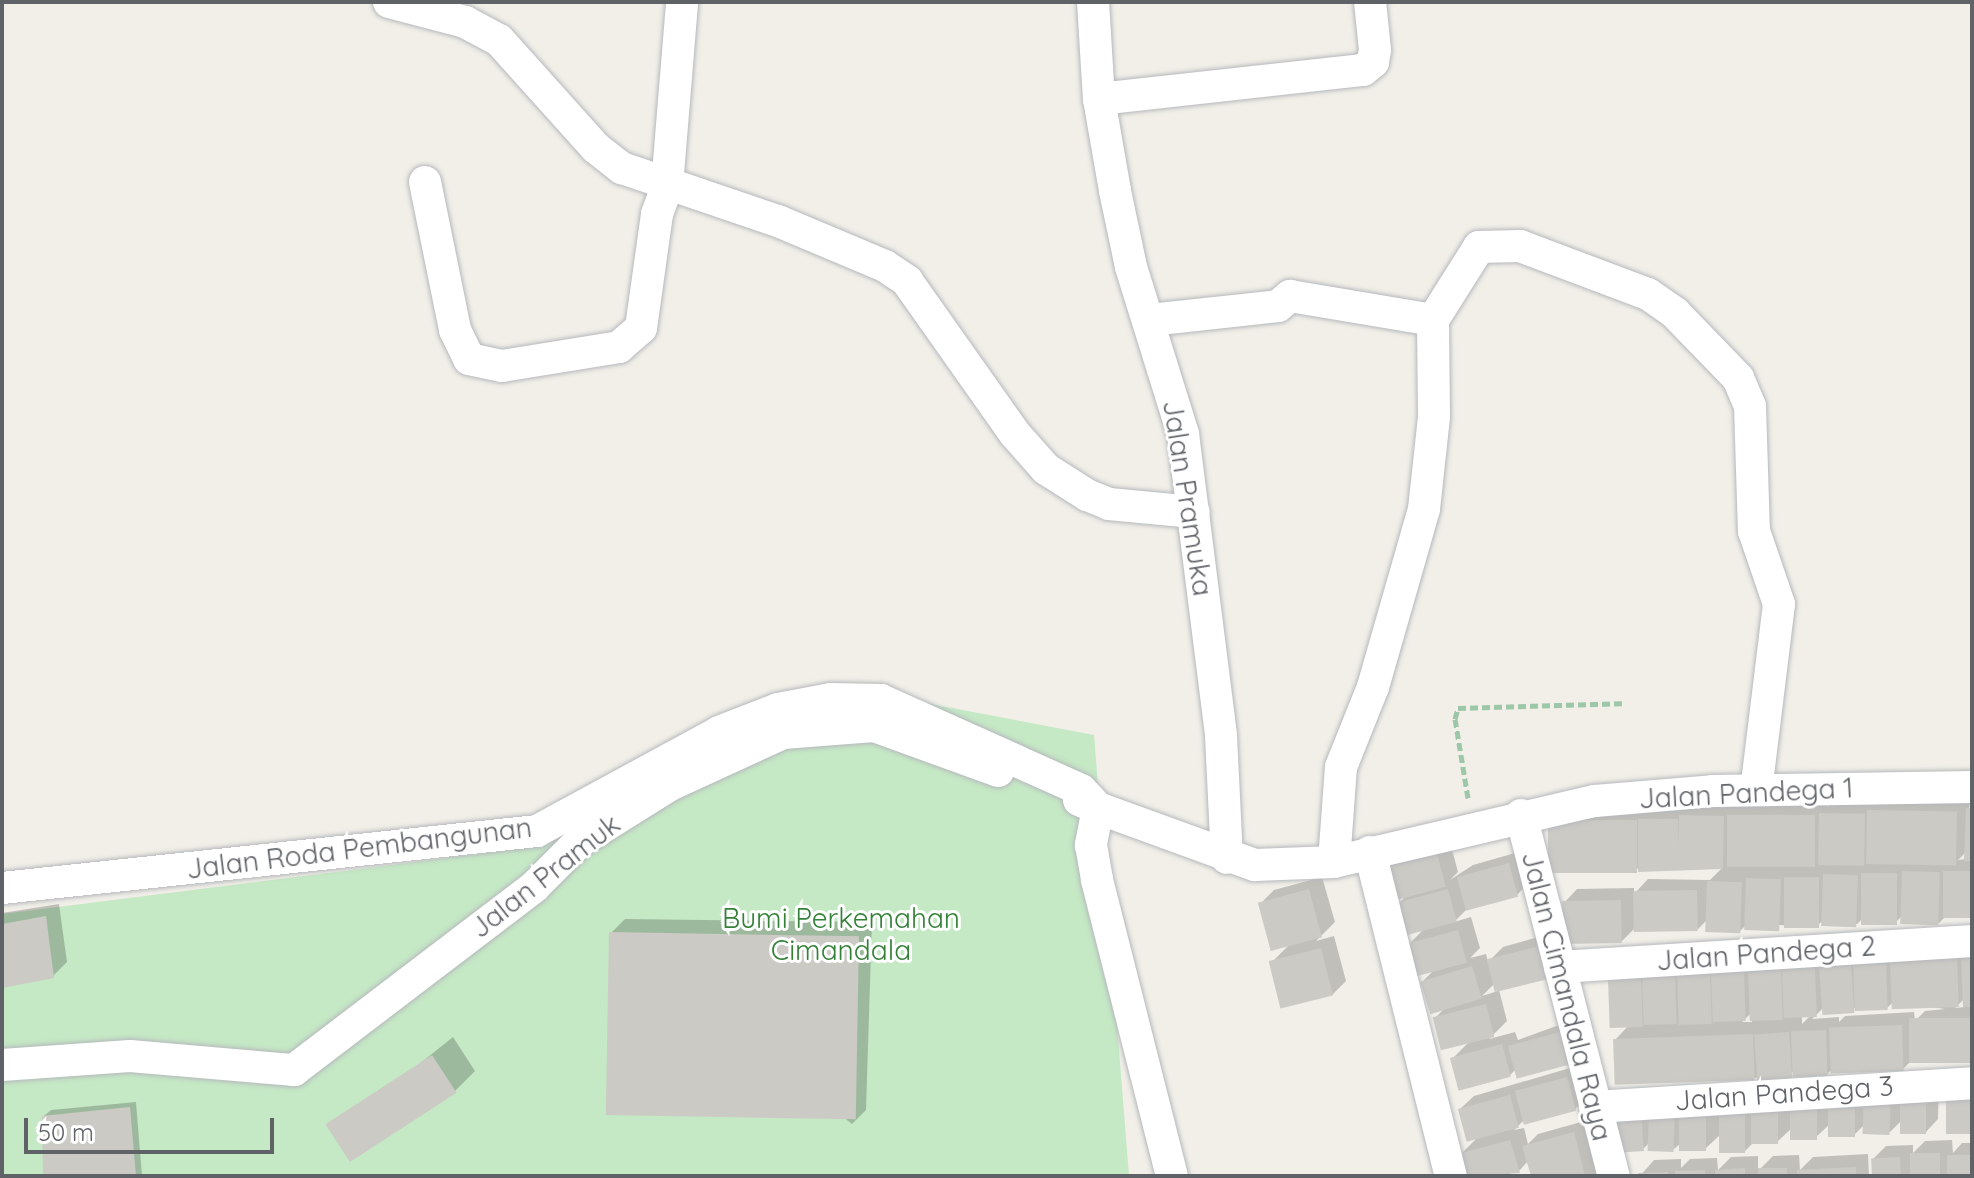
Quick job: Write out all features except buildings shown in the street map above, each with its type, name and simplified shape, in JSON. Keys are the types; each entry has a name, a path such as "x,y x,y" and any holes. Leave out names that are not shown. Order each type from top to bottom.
{"street":[{"path":"389,2 465,22 499,40 596,148 622,168 667,186 778,221 885,266 907,281 1015,434 1046,469 1109,504 1194,512"},
{"path":"425,182 455,330 469,359 502,366 619,347 641,328 657,214 667,186 674,48 682,2"},
{"name":"Jalan Pramuka","path":"1093,2 1099,99 1131,267 1183,434 1221,736 1227,858"},
{"path":"1099,99 1363,70 1373,62 1375,50 1370,2"},
{"path":"1334,862 1341,767 1373,687 1424,509 1434,417 1433,320 1479,247 1520,246 1648,294 1675,313 1738,378 1750,406 1754,531 1779,604 1756,790"},
{"path":"1150,320 1278,306 1290,296 1433,320"},
{"name":"Jalan Roda Pembangunan","path":"2,888 537,831 719,732 778,709 831,699 881,700 939,723 1081,790 1098,808 1227,858 1255,865 1334,862 1370,852"},
{"name":"Jalan Pramuk","path":"2,1065 130,1056 294,1070 534,887 579,842 670,785 783,733 874,726 1098,808"},
{"name":"Jalan Pandega 1","path":"1370,852 1521,815 1595,801 1756,790 1972,787"},
{"path":"1098,808 1091,845 1097,880 1172,1176"},
{"name":"Jalan Cimandala Raya","path":"1521,815 1614,1176"},
{"path":"1370,852 1451,1176"},
{"name":"Jalan Pandega 2","path":"1560,967 1972,941"},
{"name":"Jalan Pandega 3","path":"1595,1107 1972,1083"}],"path":[{"path":"1473,827 1455,719 1458,708 1622,703"}],"green space":[{"name":"Bumi Perkemahan Cimandala","path":"841,687 1094,735 1129,1176 2,1176 2,914 510,850 759,699"}]}
